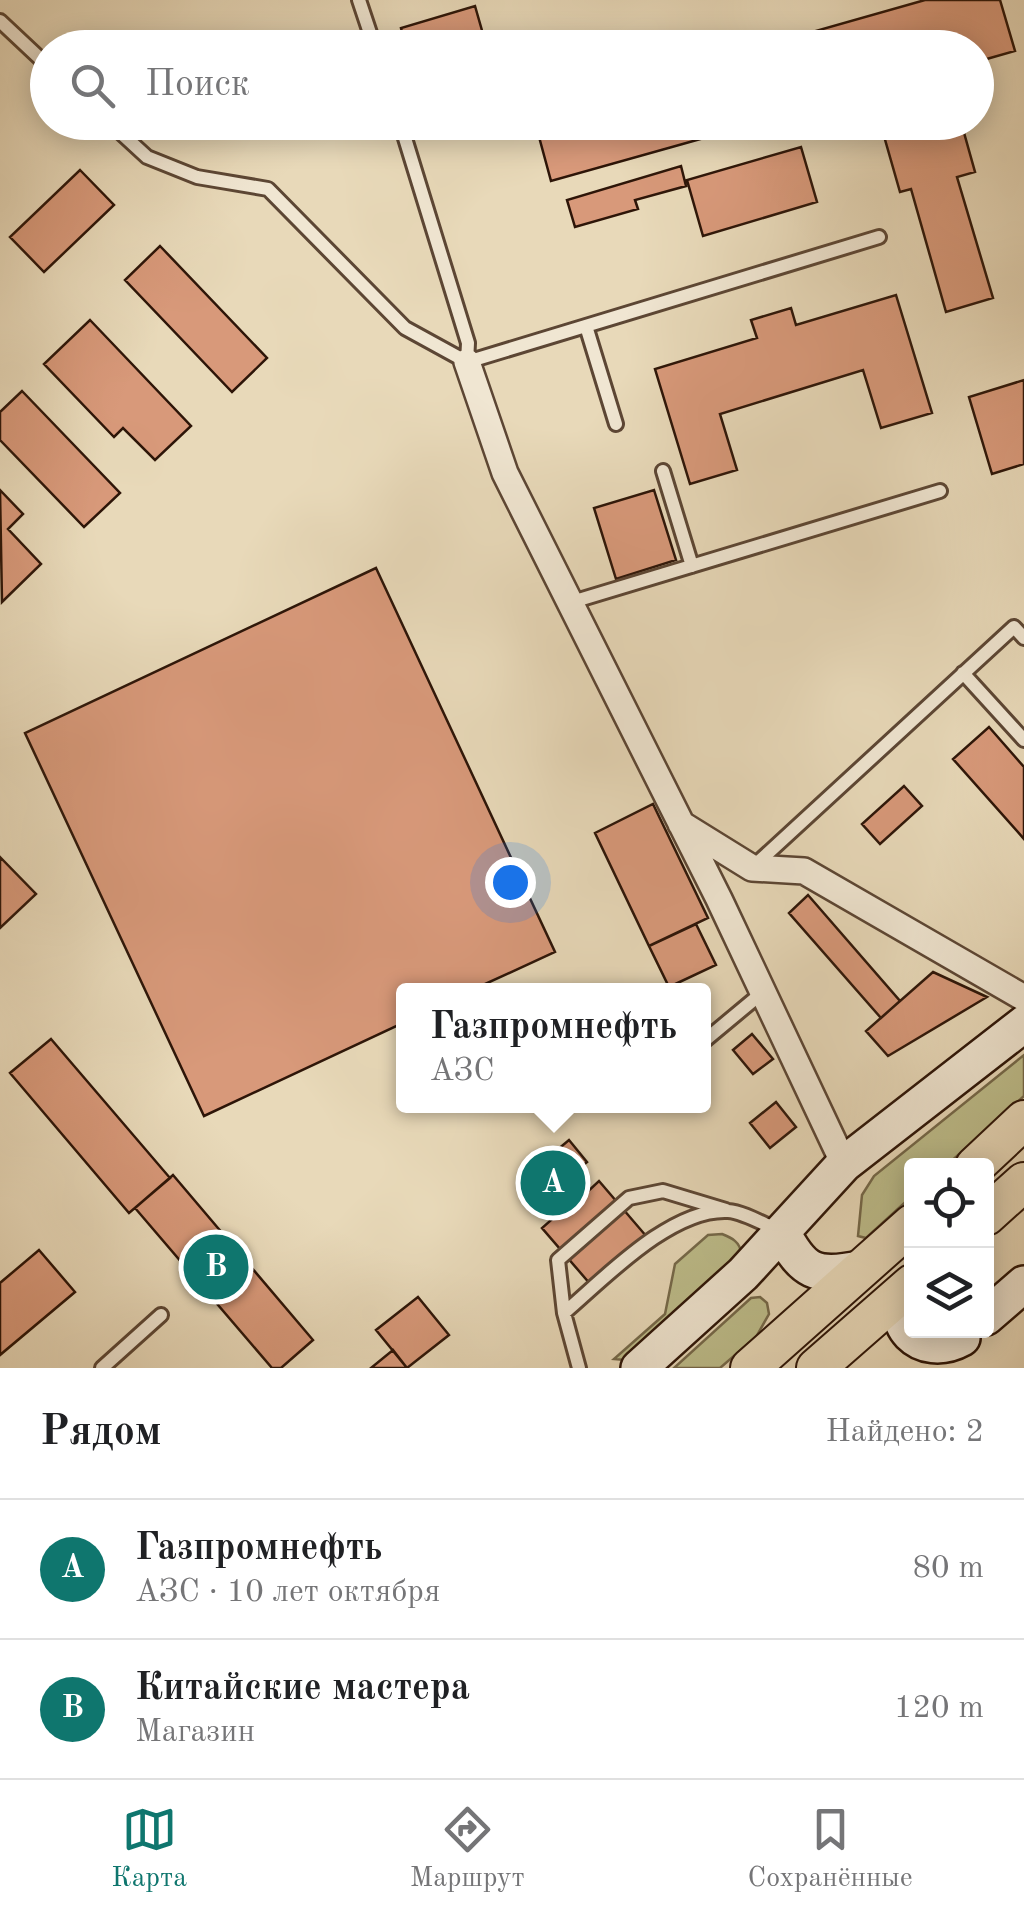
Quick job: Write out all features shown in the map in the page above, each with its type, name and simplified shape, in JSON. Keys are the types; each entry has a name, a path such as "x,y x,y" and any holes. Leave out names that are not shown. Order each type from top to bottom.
{"main road":[{"path":"983,1158 1024,1120"},
{"path":"994,1209 1024,1182"},
{"path":"750,1368 904,1231"},
{"path":"816,1368 904,1291"}],"street":[{"path":"466,362 505,474 719,899 844,1164"},
{"path":"679,822 752,868 804,870 1024,998"},
{"path":"719,899 752,868"},
{"path":"639,1368 743,1274 844,1164 1024,1024"},
{"path":"782,1232 794,1255 806,1267 820,1273 860,1270"},
{"path":"994,1310 1024,1284"},
{"path":"904,1294 904,1325"},
{"path":"915,1338 935,1347 960,1338"},
{"path":"912,1368 959,1338"}],"lane":[{"path":"358,0 369,30"},
{"path":"0,21 30,49"},
{"path":"129,140 147,156 198,177 268,189 405,328 466,362 879,236"},
{"path":"406,140 468,343 466,362"},
{"path":"586,326 616,424"},
{"path":"663,471 692,566"},
{"path":"572,602 940,490"},
{"path":"752,868 1014,627 1024,638"},
{"path":"963,673 1024,740"},
{"path":"711,1035 762,992"},
{"path":"579,1368 564,1313 558,1260 630,1198 663,1191 782,1232"},
{"path":"564,1313 660,1232 682,1220 729,1211"},
{"path":"102,1368 161,1315"}],"green space":[{"path":"1024,1055 1024,1096 955,1158 904,1158 904,1203 866,1238 858,1236 862,1195 874,1176"},
{"path":"722,1234 735,1241 741,1253 625,1360 614,1359 665,1314 675,1264 708,1235"},
{"path":"760,1297 767,1303 769,1314 756,1337 720,1368 674,1368 751,1298"}],"building":[{"path":"925,0 1000,0 1015,51 994,57 994,30 819,30"},
{"path":"475,6 482,30 402,30"},
{"path":"540,140 697,140 551,181"},
{"path":"885,140 966,140 975,172 957,177 993,298 946,312 911,189 900,192"},
{"path":"801,147 817,202 703,236 687,180"},
{"path":"681,166 686,186 635,200 638,209 575,227 567,200"},
{"path":"80,170 114,205 44,272 10,237"},
{"path":"160,246 267,358 232,392 125,280"},
{"path":"896,295 932,413 881,428 863,370 720,414 737,470 690,484 655,369 757,338 751,320 791,308 796,325"},
{"path":"90,320 191,426 155,460 123,428 114,437 44,364"},
{"path":"1024,380 1024,464 992,474 969,397"},
{"path":"22,391 120,493 84,527 0,440 0,412"},
{"path":"0,490 23,514 8,529 41,564 2,602"},
{"path":"654,490 676,560 616,579 594,508"},
{"path":"376,568 555,952 487,983 396,983 396,1026 204,1116 25,733"},
{"path":"989,727 1024,767 1024,839 953,759"},
{"path":"904,786 922,806 880,844 862,824"},
{"path":"653,804 708,918 649,946 595,833"},
{"path":"0,857 36,894 0,928"},
{"path":"808,895 900,1001 881,1018 789,913"},
{"path":"696,924 716,965 678,983 667,983 649,946"},
{"path":"933,972 987,997 888,1056 866,1031"},
{"path":"752,1034 773,1059 753,1074 733,1050"},
{"path":"51,1039 170,1178 129,1213 10,1073"},
{"path":"776,1102 796,1127 770,1148 750,1123"},
{"path":"569,1140 587,1162 544,1198 526,1176"},
{"path":"173,1175 313,1340 281,1368 272,1368 135,1208"},
{"path":"568,1178 583,1196 599,1181 647,1237 591,1285 542,1228 558,1214 544,1198"},
{"path":"39,1250 75,1292 0,1355 0,1283"},
{"path":"418,1297 449,1335 407,1368 376,1330"},
{"path":"393,1350 407,1368 371,1368"}],"place":[{"name":"Газпромнефть","path":"553,1183"},
{"name":"Китайские мастера","path":"216,1267"}]}
